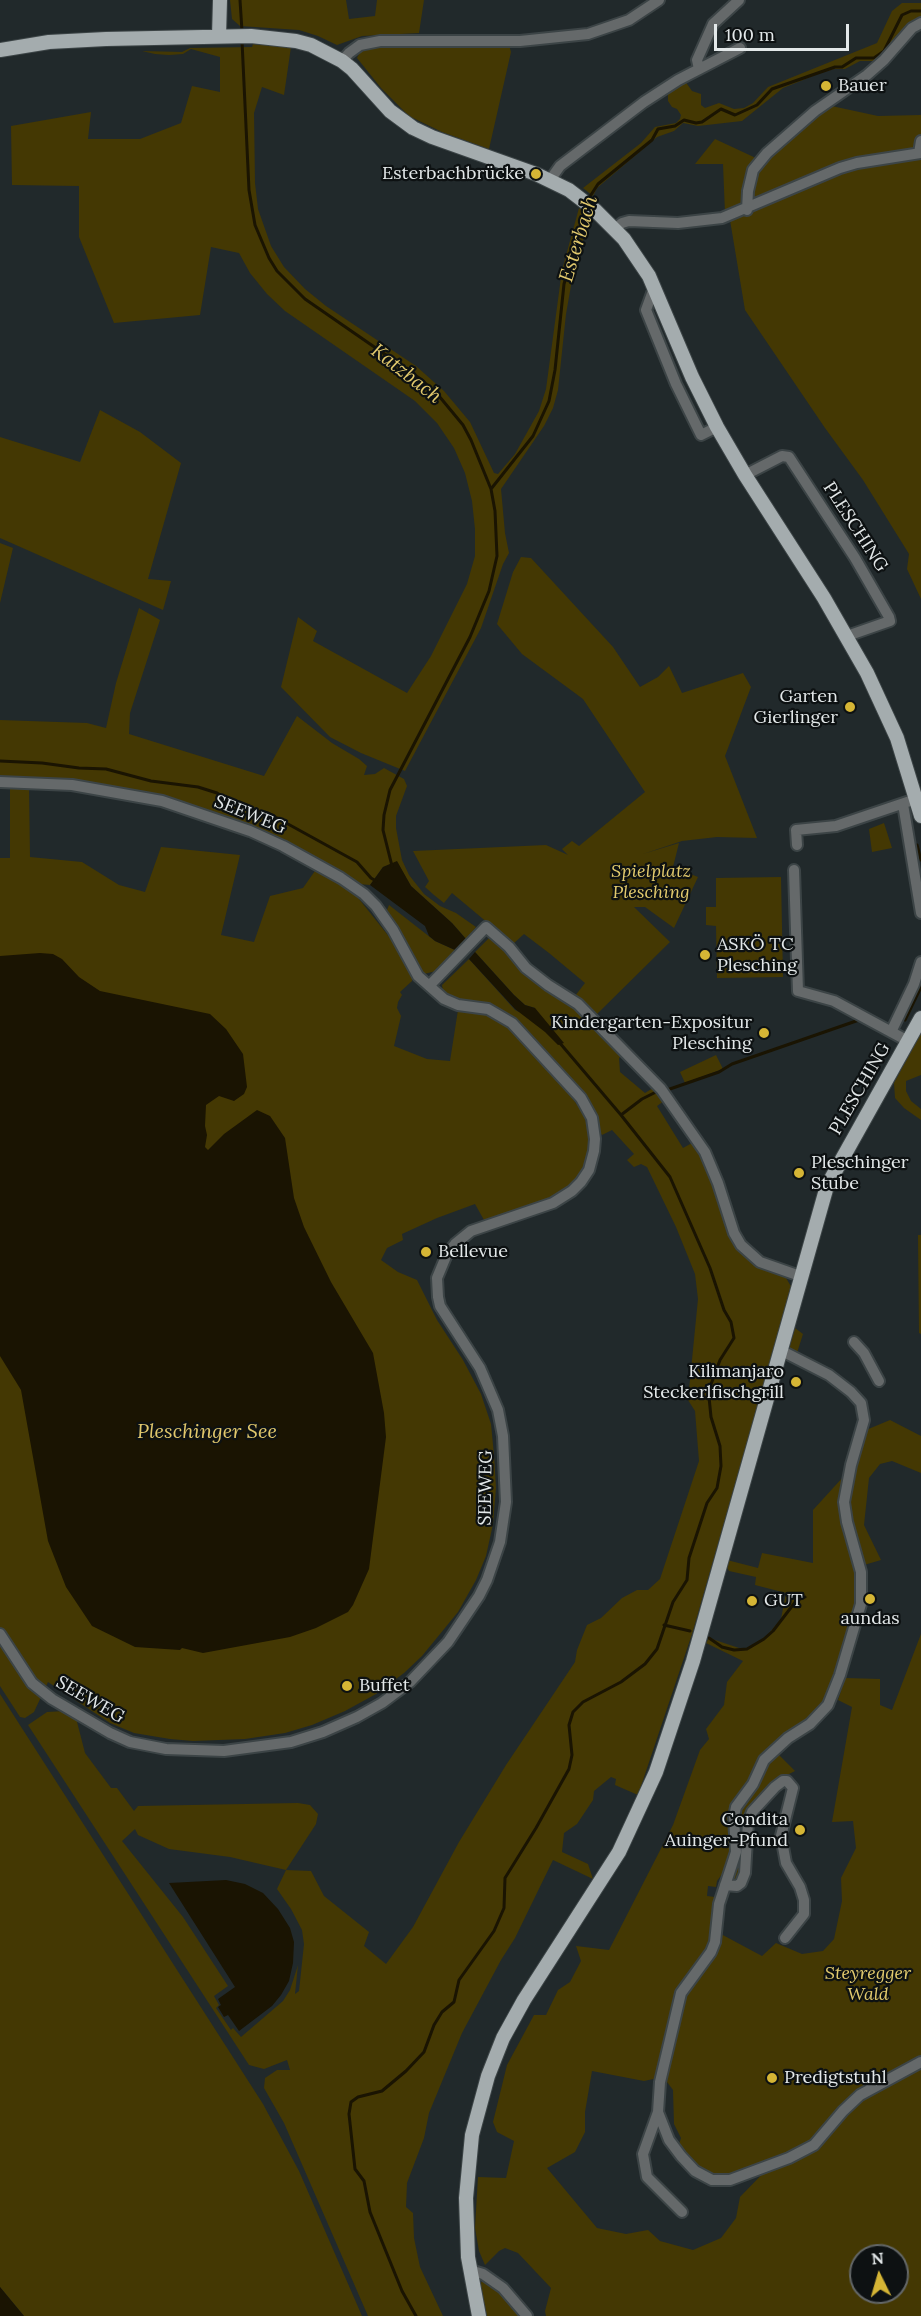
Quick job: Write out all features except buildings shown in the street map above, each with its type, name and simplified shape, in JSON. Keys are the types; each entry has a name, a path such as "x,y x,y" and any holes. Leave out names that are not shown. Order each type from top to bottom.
{"main road":[{"path":"219,36 220,0"},
{"path":"0,50 49,42 219,36 278,37 303,43 325,51 342,61 390,111 413,128 550,180 595,210 615,229 640,262 717,428 847,636 890,722 902,753 910,801 921,816"},
{"name":"PLESCHING","path":"479,2316 470,2270 465,2216 467,2178 477,2115 488,2076 503,2038 524,2000 619,1852 656,1773 693,1661 800,1276 832,1174 921,1018"}],"street":[{"path":"342,61 360,45 380,41 520,41 588,34 629,20 659,0"},
{"path":"699,69 697,60 713,24 739,0"},
{"path":"747,210 748,191 753,170 767,153 815,111 867,75 884,60 912,28 921,23"},
{"path":"550,180 560,166 644,102 740,48"},
{"path":"615,229 629,221 678,223 704,222 722,218 747,210 840,168 920,153 921,141"},
{"name":"PLESCHING","path":"745,475 782,456 789,457 855,558 890,617 890,621 847,636"},
{"name":"SEEWEG","path":"0,782 72,785 162,801 222,820 283,846 341,878 364,894 385,917 418,976 450,1003 488,1009 512,1023 581,1098 592,1118 595,1139 589,1170 572,1191 553,1203 471,1231 447,1254 437,1278 436,1287 441,1306 487,1383 498,1410 503,1436 506,1502 502,1532 487,1580 471,1611 424,1669 394,1694 369,1711 307,1738 271,1746 224,1751 188,1751 154,1747 130,1742 93,1725 52,1699 32,1683 0,1634"},
{"path":"797,845 796,830 836,826 910,801 921,913"},
{"path":"794,870 798,991 834,1000 908,1041"},
{"path":"430,985 486,927 509,947 526,968 578,1005 661,1089 705,1152 734,1233 741,1245 760,1262 800,1276"},
{"path":"891,1032 914,984 921,962"},
{"path":"854,1342 864,1353 879,1381"},
{"path":"682,2212 647,2177 643,2154 658,2112 660,2082 678,2004 686,1984 711,1952 715,1942 719,1904 736,1852 734,1813 736,1807 753,1784 764,1760 788,1738 810,1724 828,1705 840,1675 861,1599 861,1572 847,1522 844,1502 851,1465 864,1420 861,1404 851,1392 829,1375 780,1350"},
{"path":"725,1885 737,1886 743,1879 746,1867 748,1822 752,1812 775,1787 783,1781 788,1781 793,1788 781,1836 786,1863 800,1887 804,1900 804,1914 785,1938"},
{"path":"658,2112 669,2140 695,2171 712,2180 730,2180 789,2158 814,2145 860,2095 921,2062"},
{"path":"470,2270 483,2274 503,2288 526,2316"}],"green space":[{"path":"230,0 346,0 349,19 375,16 377,0 424,0 419,33 362,36 337,45 299,30 240,26 232,19"},
{"path":"902,3 921,3 921,21 878,61 860,61 845,69 834,69 783,88 742,121 698,126 683,123 674,131 657,137 597,188 593,196 583,188 641,143 655,127 676,123 680,119 681,115 677,109 672,107 668,101 669,90 685,81 692,91 701,94 701,105 705,108 719,103 734,109 744,108 753,103 768,87 877,43 892,11"},
{"path":"253,44 291,47 284,95 262,87 254,113 255,183 258,209 271,246 284,267 305,289 326,306 416,366 444,391 470,422 494,473 498,474 515,454 539,411 546,389 562,270 579,208 592,218 582,243 572,280 558,390 553,408 544,426 501,489 509,553 481,628 405,771 330,737 281,687 298,617 317,631 313,641 407,693 431,656 467,584 475,556 472,501 465,473 454,448 437,423 415,401 285,311 250,273 239,253 211,247 200,315 114,323 79,237 79,186 12,185 11,126 91,112 88,139 140,139 181,123 192,86 220,92 220,57 191,49 183,54 169,55 142,51 182,52 190,48 252,47"},
{"path":"509,45 511,52 489,149 442,132 409,116 381,88 357,58 361,50 378,46"},
{"path":"827,105 878,116 921,115 921,137 912,150 879,155 749,204 759,164"},
{"path":"715,139 758,159 743,205 725,213 723,164 695,164"},
{"path":"921,157 921,599 907,569 909,554 863,480 745,310 730,220 840,172"},
{"path":"100,410 140,432 181,463 148,579 171,581 163,610 0,538 0,437 80,462"},
{"path":"0,543 13,548 0,603"},
{"name":"Spielplatz Plesching","path":"521,557 531,558 613,647 640,687 658,677 669,666 682,693 743,673 751,687 725,756 757,838 717,837 682,841 643,854 679,843 673,867 698,877 674,928 645,907 634,907 670,942 596,1015 575,996 585,983 524,934 513,944 452,893 444,903 425,887 429,881 413,851 546,845 568,855 562,849 572,841 579,846 645,792 583,699 522,654 497,624 513,572"},
{"path":"139,608 160,620 130,713 129,734 264,776 297,716 367,766 364,775 375,774 384,768 404,779 407,786 396,816 402,860 409,875 424,894 476,927 466,939 452,923 411,886 397,862 383,867 370,885 359,884 243,824 173,800 0,778 0,720 87,723 106,728 116,683"},
{"path":"10,785 29,785 30,857 82,862 119,885 145,892 161,847 240,855 221,935 254,942 270,896 303,888 317,868 355,894 395,944 412,977 412,981 400,992 402,995 397,1008 401,1016 394,1046 427,1059 450,1061 458,1010 493,1015 504,1021 564,1087 584,1114 591,1144 584,1170 574,1185 558,1197 489,1222 484,1220 475,1204 402,1234 403,1240 387,1248 381,1260 398,1272 417,1280 437,1320 463,1360 481,1394 491,1424 494,1455 496,1488 493,1524 486,1556 476,1580 458,1612 422,1656 376,1694 312,1725 285,1733 245,1739 193,1741 170,1739 134,1733 110,1723 48,1682 34,1712 25,1718 20,1717 0,1686 0,858 10,858"},
{"path":"884,823 892,848 872,852 869,829"},
{"path":"781,877 783,977 717,978 716,926 706,925 706,907 716,907 716,878"},
{"path":"389,905 435,941 455,950 436,971 424,974 416,966 399,928 387,910"},
{"path":"489,938 541,987 576,1008 623,1055 619,1058 620,1072 645,1093 653,1088 664,1101 657,1106 683,1148 692,1143 708,1168 735,1245 751,1263 786,1278 792,1288 692,1634 638,1795 615,1785 616,1779 611,1777 594,1791 593,1800 577,1824 564,1833 562,1852 588,1864 593,1879 553,1860 515,1938 462,2033 429,2113 424,2138 407,2183 406,2207 413,2213 414,2238 420,2267 443,2316 368,2316 284,2123 264,2088 265,2078 277,2070 290,2070 287,2060 264,2069 249,2065 28,1725 47,1712 66,1711 76,1718 85,1753 111,1788 117,1788 134,1811 138,1806 298,1803 310,1805 318,1814 316,1824 286,1870 311,1871 324,1896 369,1932 364,1946 386,1964 413,1927 459,1842 506,1765 575,1662 587,1625 601,1618 622,1598 637,1590 648,1590 660,1579 699,1461 695,1411 688,1400 698,1299 695,1274 676,1227 647,1167 641,1164 634,1167 627,1160 634,1154 612,1130 602,1135 596,1116 521,1027 454,1001 443,992 442,985 469,959 515,1010 519,1012 535,1008 525,1005 514,995 475,952","holes":["135,1829 138,1835 169,1849 230,1857 286,1870 277,1889 302,1930 304,1944 299,1991 295,1994 298,1965 290,1990 283,2001 241,2037 233,2028 231,2030 216,2008 219,2005 214,1996 228,1986 183,1917 122,1841"]},
{"path":"921,1033 921,1075 906,1081 906,1091 911,1101 921,1109 921,1120 904,1108 895,1098 894,1083"},
{"path":"716,1055 723,1069 685,1083 680,1072"},
{"path":"918,1235 921,1235 921,1334 919,1333"},
{"path":"795,1328 803,1334 797,1353 789,1349"},
{"path":"890,1420 921,1436 921,1473 892,1461 880,1464 869,1478 864,1525 881,1560 864,1565 849,1516 852,1479 866,1430"},
{"name":"Steyregger Wald","path":"844,1476 840,1491 840,1513 852,1552 858,1584 857,1598 829,1696 812,1717 783,1735 767,1749 745,1790 730,1863 717,1881 716,1887 708,1886 707,1896 715,1897 712,1940 708,1952 682,1981 658,2078 644,2081 592,2071 585,2112 585,2132 575,2152 547,2168 597,2228 626,2234 648,2230 660,2241 693,2250 721,2238 736,2218 740,2197 772,2164 722,2177 696,2167 678,2147 681,2138 674,2124 673,2090 667,2082 672,2041 684,1996 719,1933 762,1956 776,1943 802,1954 823,1951 834,1939 842,1901 841,1878 856,1848 853,1821 832,1822 852,1707 838,1700 845,1678 880,1679 880,1705 892,1710 921,1634 921,2059 868,2083 854,2095 859,2100 921,2066 921,2316 546,2316 545,2311 551,2288 518,2253 505,2248 485,2265 479,2251 475,2228 478,2177 506,2178 514,2141 497,2132 493,2122 507,2065 534,2015 546,2015 558,1990 570,1982 581,1961 576,1946 609,1950 673,1825 700,1750 709,1739 706,1729 724,1705 727,1682 743,1661 706,1643 709,1638 747,1649 766,1637 781,1619 786,1593 755,1585 756,1577 729,1571 726,1565 727,1560 758,1568 762,1553 813,1563 813,1510"},
{"path":"0,1694 263,2104 299,2171 362,2316 24,2316 0,2287"},
{"path":"777,1753 795,1771 783,1777 755,1803 740,1880 732,1881 738,1810"},
{"path":"484,2279 492,2282 522,2316 487,2316 479,2285"}],"water":[{"path":"397,861 411,886 452,923 466,939 455,950 435,941 429,936 425,926 370,885 383,867"},
{"path":"475,952 514,995 525,1005 535,1008 564,1043 558,1045 515,1009 469,959"},
{"name":"Pleschinger See","path":"53,954 62,959 79,977 100,991 210,1014 226,1029 243,1054 247,1087 244,1094 234,1101 219,1096 206,1105 205,1147 208,1150 224,1134 257,1110 270,1116 285,1138 294,1198 304,1227 331,1282 373,1353 386,1437 369,1569 348,1612 316,1628 290,1637 203,1653 182,1648 180,1650 135,1647 92,1626 66,1587 48,1541 21,1390 0,1356 0,956"},
{"path":"226,1880 245,1884 263,1893 278,1909 290,1928 294,1942 289,1981 281,1995 272,2006 239,2031 228,2015 224,2017 218,2007 221,2005 218,1999 235,1987 169,1883"},
{"path":"0,2287 24,2316 0,2316"}],"waterway":[{"name":"Katzbach","path":"240,0 242,31"},
{"name":"Esterbach","path":"589,198 598,184 652,140 658,129 675,126 684,120 702,122 721,109 735,115 757,105 772,89 835,67 842,67 856,58 874,58 884,51 902,15 911,11 921,11"},
{"name":"Katzbach","path":"242,41 249,190 255,225 269,258 277,271 305,299 422,380 439,396 463,425 491,489 495,511 497,556 489,591 470,637 390,790 383,830 392,866"},
{"name":"Esterbach","path":"491,489 533,436 549,401 555,370 564,284 586,208"},
{"path":"0,761 106,769 151,781 198,787 217,793 237,807 268,813 357,862 376,881"},
{"path":"917,845 921,860"},
{"path":"905,1020 921,987"},
{"path":"667,1090 719,1072 732,1064 859,1020"},
{"path":"416,2316 402,2291 370,2212 364,2181 355,2169 349,2114 351,2102 358,2097 382,2091 406,2071 424,2052 434,2025 442,2012 454,2002 459,1980 494,1931 504,1908 505,1878 569,1769 572,1755 569,1725 573,1712 583,1702 621,1682 645,1664 657,1649 673,1602 687,1580 689,1558 707,1503 717,1488 721,1466 720,1446 711,1417 709,1397 710,1387 720,1360 734,1338 731,1322 670,1177 559,1042"},
{"path":"621,1115 642,1099 656,1092"},
{"path":"709,1638 722,1647 734,1650 747,1649 773,1631 796,1601 805,1597"},
{"path":"664,1625 690,1631"}],"place":[{"name":"Bauer","path":"826,86"},
{"name":"Esterbachbrücke","path":"536,174"},
{"name":"Garten Gierlinger","path":"850,707"},
{"name":"ASKÖ TC Plesching","path":"705,955"},
{"name":"Kindergarten-Expositur Plesching","path":"764,1033"},
{"name":"Pleschinger Stube","path":"799,1173"},
{"name":"Bellevue","path":"426,1252"},
{"name":"Kilimanjaro Steckerlfischgrill","path":"796,1382"},
{"name":"aundas","path":"870,1599"},
{"name":"GUT","path":"752,1601"},
{"name":"Buffet","path":"347,1686"},
{"name":"Condita Auinger-Pfund","path":"800,1830"},
{"name":"Predigtstuhl","path":"772,2078"}]}
